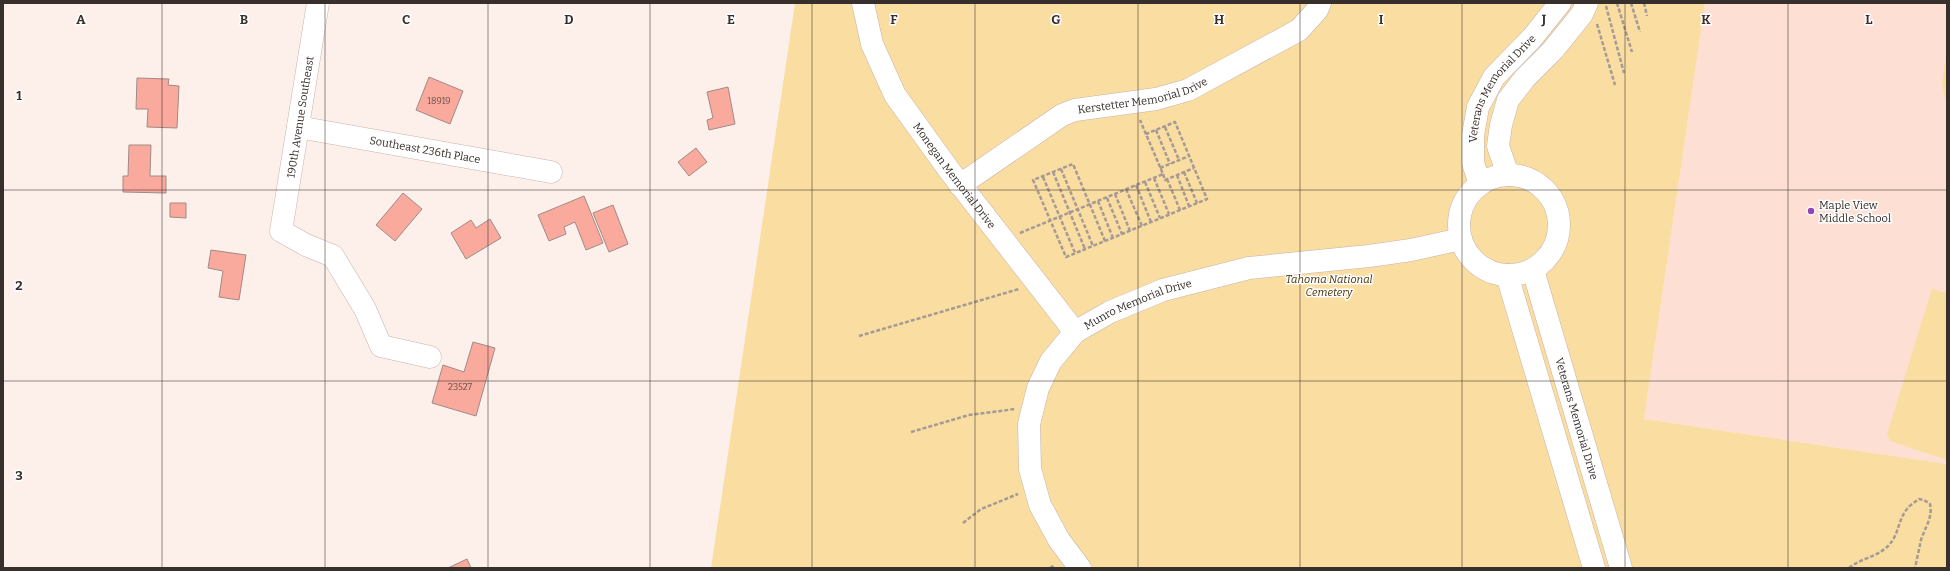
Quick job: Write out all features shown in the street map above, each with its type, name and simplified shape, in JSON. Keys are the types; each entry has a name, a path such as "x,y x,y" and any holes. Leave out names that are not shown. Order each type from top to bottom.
{"street":[{"name":"190th Avenue Southeast","path":"318,3 281,231 306,245 333,256 365,309 381,346 430,357"},
{"name":"Monegan Memorial Drive","path":"863,3 872,44 895,95 960,185 1075,332"},
{"name":"Kerstetter Memorial Drive","path":"960,185 1062,115 1075,110 1156,99 1188,90 1299,30 1317,10 1320,3"},
{"name":"Veterans Memorial Drive","path":"1480,184 1473,163 1473,135 1478,107 1494,77 1532,38 1560,3"},
{"name":"Veterans Memorial Drive","path":"1508,175 1498,146 1501,124 1508,100 1525,78 1553,50 1582,14 1591,10"},
{"name":"Southeast 236th Place","path":"298,127 552,172"},
{"path":"1508,175 1521,176 1534,181 1545,189 1553,200 1558,212 1560,226 1558,239 1544,262 1533,270 1520,274 1507,275 1490,271 1475,262 1464,247 1459,229 1462,209 1466,199 1480,184 1493,178 1508,175"},
{"name":"Munro Memorial Drive","path":"1080,568 1059,540 1040,505 1030,469 1029,424 1038,388 1051,361 1075,332 1110,312 1163,290 1249,268 1369,256 1411,250 1461,239"},
{"name":"Veterans Memorial Drive","path":"1533,270 1621,568"},
{"path":"1507,275 1594,568"}],"path":[{"path":"1605,3 1624,73"},
{"path":"1617,3 1632,52"},
{"path":"1631,3 1640,32"},
{"path":"1644,3 1647,16"},
{"path":"1591,10 1615,85"},
{"path":"1132,102 1165,180 1167,179 1180,210"},
{"path":"1105,241 1073,164 1033,180 1066,257 1085,250 1207,199 1175,122 1146,134"},
{"path":"1165,127 1179,160"},
{"path":"1156,130 1170,164"},
{"path":"1160,168 1189,156"},
{"path":"1167,179 1194,168"},
{"path":"1061,169 1093,246"},
{"path":"1053,172 1085,250"},
{"path":"1184,172 1197,203"},
{"path":"1003,240 1163,174"},
{"path":"1177,175 1190,206"},
{"path":"1043,176 1075,254"},
{"path":"1154,178 1169,214"},
{"path":"1145,182 1160,218"},
{"path":"1136,186 1151,222"},
{"path":"1126,189 1142,226"},
{"path":"1115,194 1130,230"},
{"path":"1107,198 1122,234"},
{"path":"1098,201 1113,238"},
{"path":"860,336 1037,283"},
{"path":"911,432 969,415 1033,407"},
{"path":"963,523 989,506 1035,488"},
{"path":"1849,568 1858,562 1876,555 1888,546 1896,536 1907,508 1919,499 1930,504 1931,509 1930,520 1922,539 1915,568"}],"shaded area":[{"name":"Maple View Middle School","path":"1705,3 1947,3 1947,464 1644,419"}],"green space":[{"name":"Tahoma National Cemetery","path":"795,3 1705,3 1644,419 1947,464 1947,568 711,568"},
{"path":"1947,47 1947,109 1942,83"},
{"path":"1932,289 1947,293 1947,460 1890,441 1887,434"}],"building":[{"path":"429,77 463,91 450,124 416,110"},
{"path":"137,78 169,79 168,85 179,86 177,128 147,127 148,109 136,109"},
{"path":"728,87 735,124 709,130 707,120 713,118 707,92"},
{"path":"129,145 151,145 150,176 166,176 166,193 123,192 123,176 128,176"},
{"path":"696,148 707,162 689,176 678,162"},
{"path":"403,193 422,209 395,241 376,225"},
{"path":"584,196 603,243 586,250 575,222 564,227 566,234 549,241 538,215"},
{"path":"170,203 186,203 186,218 170,217"},
{"path":"613,205 628,244 609,252 593,213"},
{"path":"490,219 501,238 466,259 451,233 471,220 476,228"},
{"path":"211,250 246,255 239,300 219,297 223,271 208,268"},
{"path":"473,342 495,348 476,416 432,403 443,365 464,372"},
{"path":"467,559 471,568 448,568"}],"place":[{"name":"Maple View Middle School","path":"1811,211"}]}
